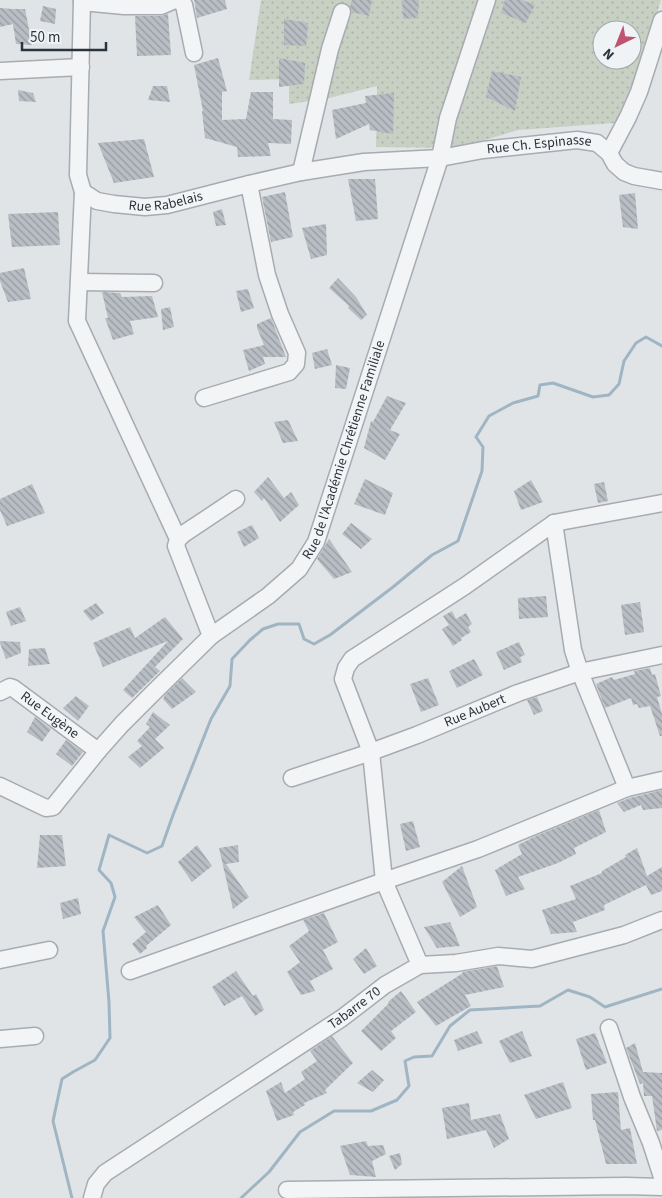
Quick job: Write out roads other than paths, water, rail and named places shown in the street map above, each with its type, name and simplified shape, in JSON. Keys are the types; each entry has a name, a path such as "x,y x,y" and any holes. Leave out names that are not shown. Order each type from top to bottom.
{"street":[{"path":"175,0 161,6 124,6 82,1 78,175 83,192 77,321 178,539"},
{"path":"179,0 184,6 194,52"},
{"name":"Rue de l'Académie Chrétienne Familiale","path":"0,786 46,808 53,807 122,724 212,636 268,596 300,569 316,542 440,158 448,118 487,0"},
{"path":"301,172 330,49 342,12"},
{"name":"Rue Ch. Espinasse","path":"440,158 483,150 577,140 597,143 609,153 640,92 662,20"},
{"path":"0,70 81,67"},
{"path":"609,153 615,164 624,172 634,176 662,181"},
{"name":"Rue Rabelais","path":"83,192 97,200 114,204 145,207 167,206 301,172 364,162 440,158"},
{"path":"204,398 289,372 296,364 297,353 280,314 267,275 249,184"},
{"path":"79,282 154,283"},
{"path":"212,636 176,546 178,539 185,533 236,499"},
{"path":"420,966 384,880 371,752 343,679 346,668 352,659 465,586 554,523 662,503"},
{"path":"554,523 573,650 627,788"},
{"name":"Rue Aubert","path":"292,778 371,752 518,694 580,672 662,655"},
{"name":"Rue Eugène","path":"0,692 10,687 13,688 98,751"},
{"path":"130,971 384,880 478,849 627,788 662,780"},
{"name":"Tabarre 70","path":"92,1198 96,1184 105,1173 342,1018 385,985 420,966 456,963 498,956 532,959 624,936 662,920"},
{"path":"0,960 49,950"},
{"path":"609,1028 662,1177"},
{"path":"0,1039 35,1036"},
{"path":"287,1190 662,1187"}],"waterway":[{"path":"72,1198 53,1121 62,1079 95,1060 110,1038 103,931 115,897 111,883 99,870 109,835 147,853 162,846 211,719 230,686 232,659 263,629 278,624 299,624 304,639 314,644 330,635 432,555 458,541 482,471 483,447 476,437 489,416 513,403 538,396 540,385 553,383 593,397 609,395 619,384 624,361 636,343 646,337 662,346"},
{"path":"241,1198 269,1172 300,1132 334,1111 371,1111 397,1100 409,1086 405,1061 414,1057 432,1056 450,1026 470,1010 540,1006 568,990 590,997 605,1007 662,989"}]}
